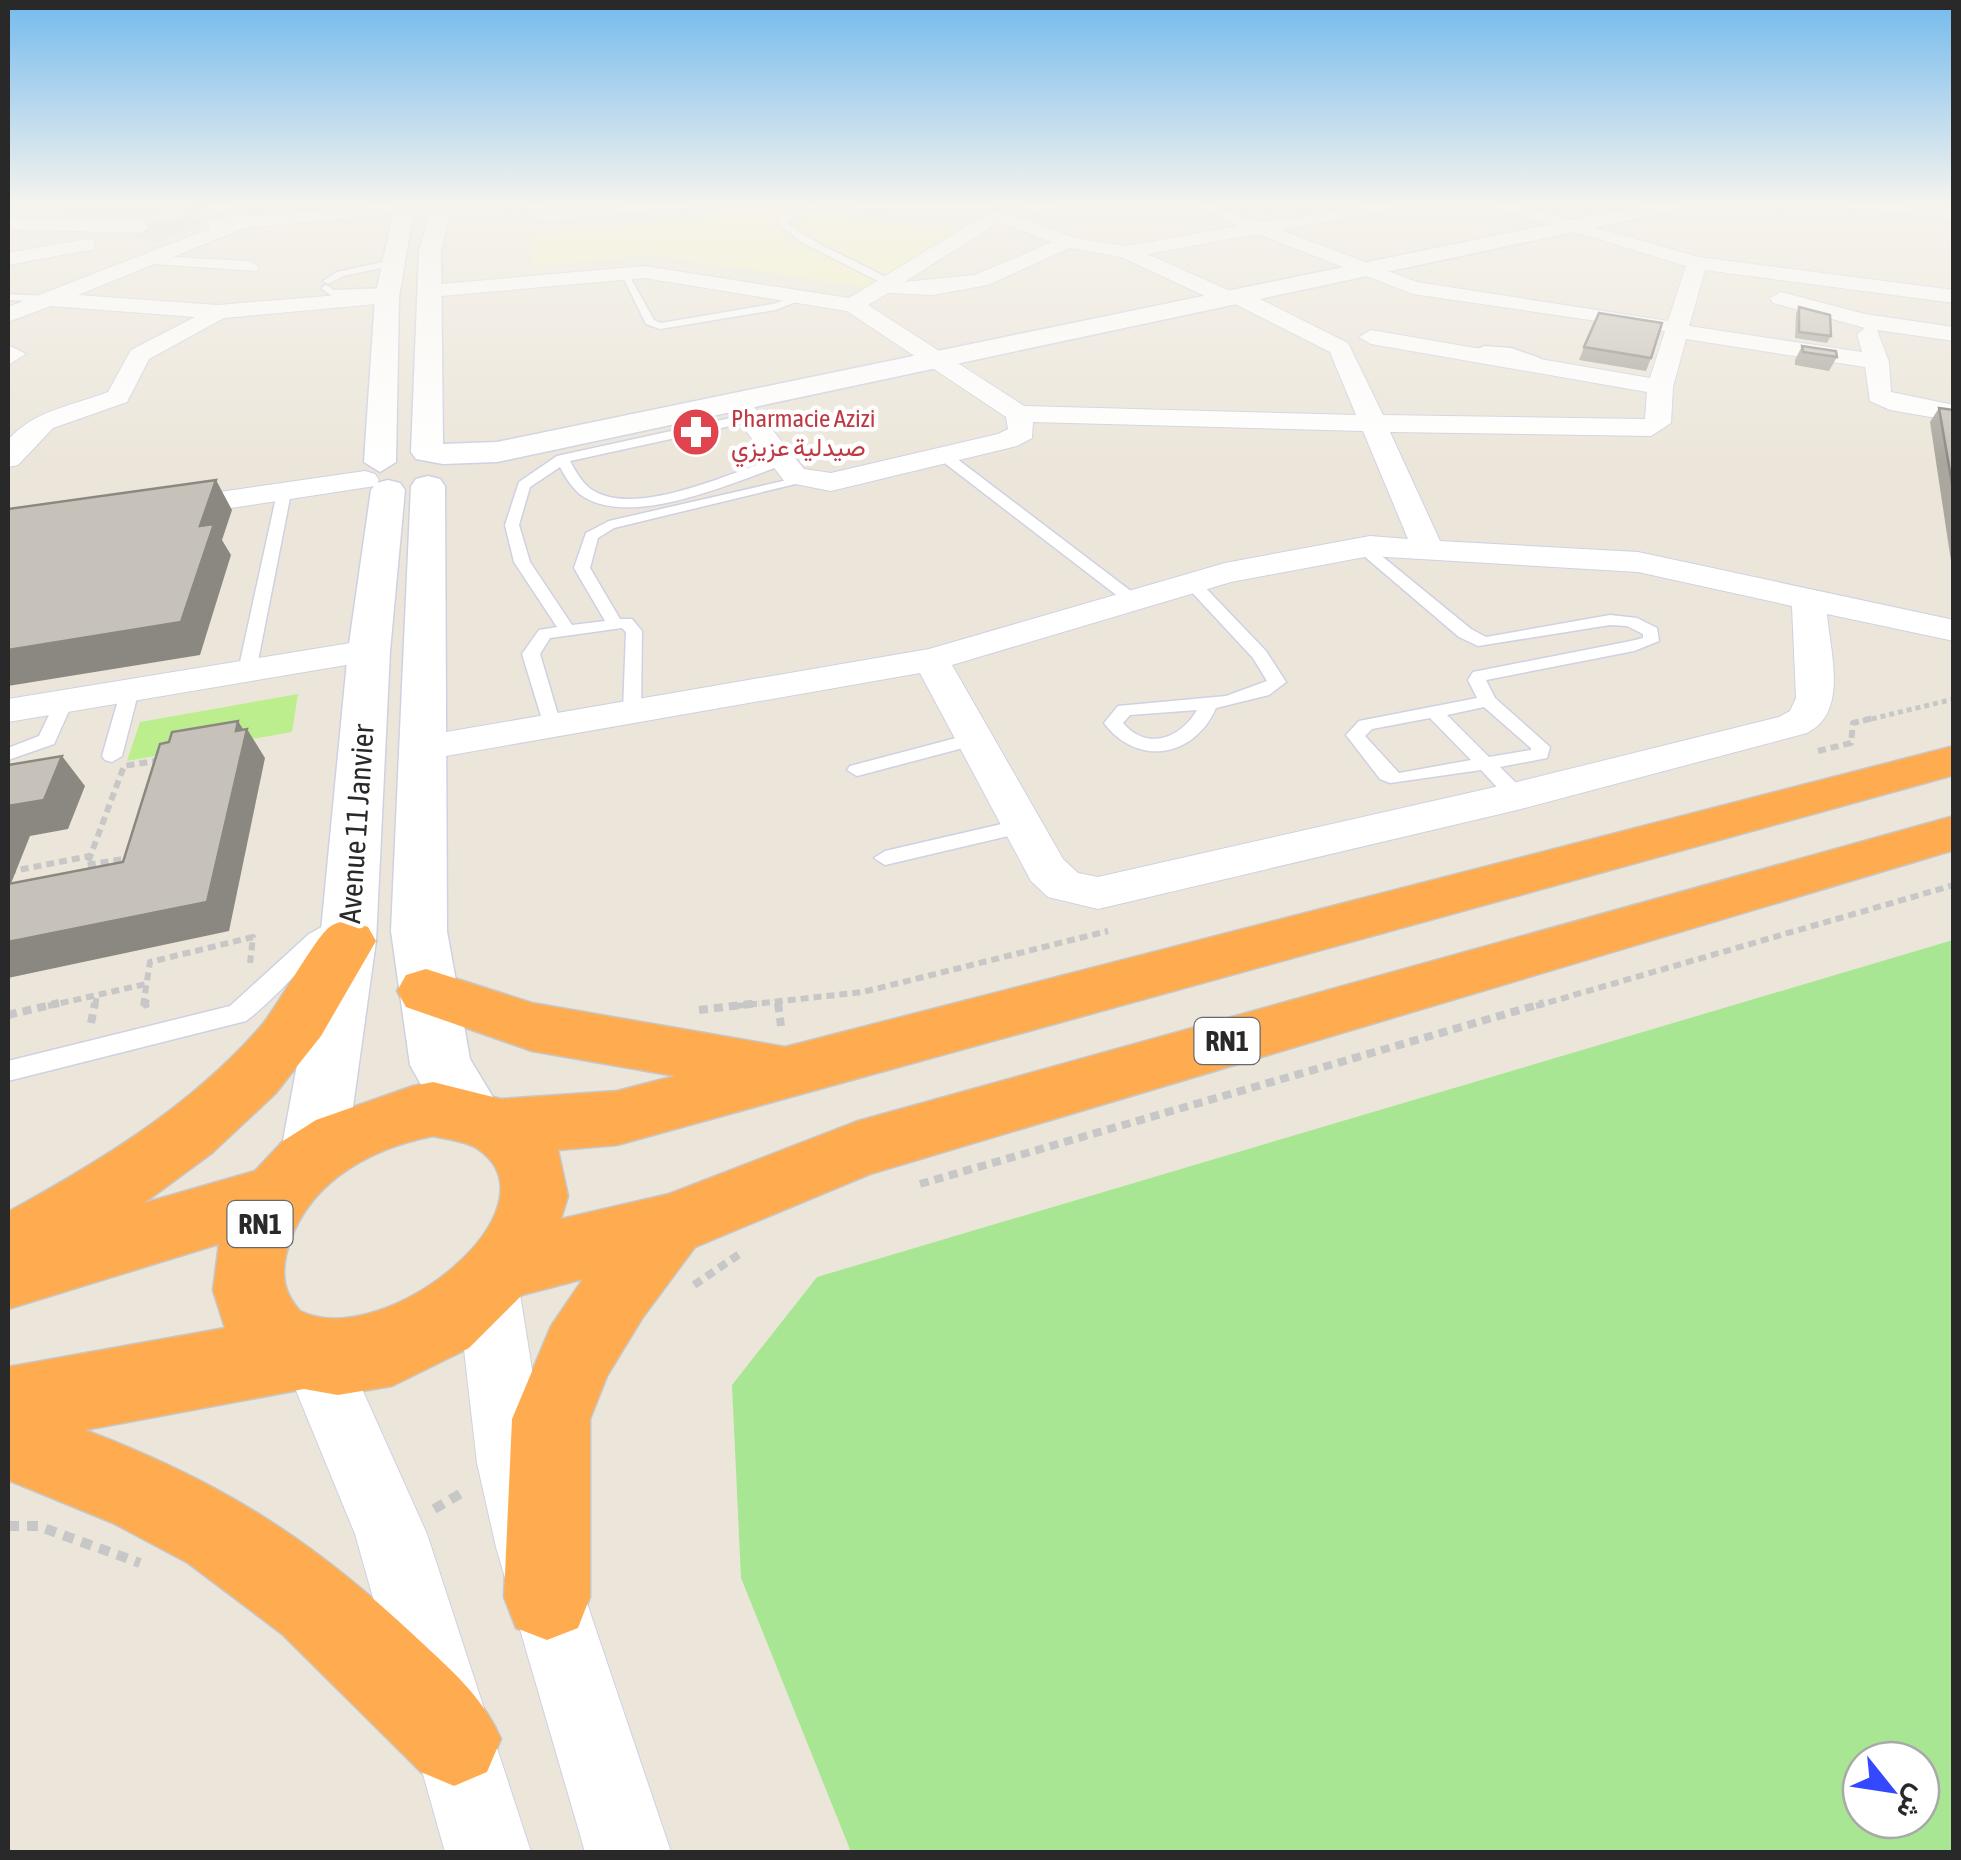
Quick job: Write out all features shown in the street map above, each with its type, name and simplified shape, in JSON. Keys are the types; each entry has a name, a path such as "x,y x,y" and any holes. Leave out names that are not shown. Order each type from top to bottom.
{"highway":[{"name":"RN1","path":"308,1354 270,1335 250,1307 245,1272 254,1234 294,1177 351,1132 393,1116 433,1108 487,1119 617,1118 1954,760"},
{"name":"RN1","path":"497,1277 677,1259 858,1150 1954,832"},
{"path":"8,1248 110,1192 215,1112 282,1043 349,930"},
{"path":"426,992 532,1027 785,1070"},
{"name":"RN1","path":"8,1406 308,1354 341,1358 394,1348 445,1323 497,1277 530,1219 534,1196 527,1156 487,1119"},
{"name":"RN1","path":"8,1274 294,1177"},
{"path":"547,1597 551,1420 578,1353 616,1292 677,1259"},
{"path":"8,1441 121,1486 218,1532 288,1583 367,1651 454,1740"}],"street":[{"path":"8,316 73,290"},
{"path":"49,299 220,312 339,290"},
{"name":"Avenue 11 Janvier","path":"382,290 412,471 423,748 419,931 426,992 441,1065 487,1119"},
{"path":"430,291 442,290"},
{"path":"760,290 853,305 1018,414 1641,430 1658,422 1660,388 1689,290"},
{"path":"853,305 878,290"},
{"path":"1215,290 1334,341 1372,338 1660,388"},
{"path":"126,514 284,493 743,410 933,359 1260,290"},
{"path":"1372,338 1389,328 1420,290 1878,362"},
{"path":"1766,290 1864,322 1954,334"},
{"path":"1892,290 1954,297"},
{"name":"Avenue 11 Janvier","path":"294,1177 349,930 369,651 412,471 430,291"},
{"path":"8,459 24,433 37,425 118,396 128,384 133,364 149,346 220,312"},
{"path":"1864,322 1878,362 1884,399 1954,413"},
{"path":"1334,341 1426,547"},
{"path":"743,410 795,476 831,482 1018,435 1023,426 1018,414"},
{"path":"423,748 931,660 1248,568 1362,547 1596,556 1809,598 1954,632"},
{"path":"931,660 1047,870 1064,886 1098,893 1517,796 1807,718 1815,698 1809,598"},
{"path":"8,711 369,651"},
{"path":"497,1277 512,1463 547,1597 628,1852"},
{"path":"308,1354 391,1534 488,1852"}],"lane":[{"path":"635,290 650,322 660,326 774,307 804,297"},
{"path":"8,297 49,299"},
{"path":"566,628 522,562 512,524 524,485 562,460 743,410"},
{"path":"943,455 1134,601"},
{"path":"562,460 575,481 593,497 623,504 684,491 782,460"},
{"path":"614,623 582,568 591,536 609,525 805,480"},
{"path":"248,671 284,493"},
{"path":"1362,547 1464,633 1484,642 1610,620 1631,621 1651,632 1651,641 1634,646 1479,676 1477,680 1488,700 1541,748 1540,754 1397,779 1387,775 1355,736 1366,726 1488,700"},
{"path":"1192,583 1260,655 1277,682 1264,694 1210,702 1163,702 1124,710 1113,723 1121,736 1140,746 1166,746 1196,730 1210,702"},
{"path":"552,725 531,654 545,634 566,628 626,623 634,631 632,711"},
{"path":"112,756 130,690"},
{"path":"8,754 47,740 64,702"},
{"path":"1434,712 1517,796"},
{"path":"857,770 975,739"},
{"path":"885,858 1022,826"},
{"path":"8,1070 237,1014 259,1000 315,940 349,930"}],"path":[{"path":"167,759 135,857 87,866 91,855 124,766 167,759"},
{"path":"8,872 91,855"},
{"path":"908,1187 1954,885"},
{"path":"160,1001 143,1006 150,962 253,937 248,979"},
{"path":"8,1015 146,984"},
{"path":"677,1259 754,1244"}],"green space":[{"path":"298,694 292,732 127,761 140,722"},
{"path":"1953,940 1953,1852 851,1852 741,1578 732,1385 817,1277"}],"building":[{"path":"1799,307 1830,315 1831,336 1799,332"},
{"path":"1599,313 1662,323 1651,358 1584,347"},
{"path":"1802,346 1836,351 1837,357 1803,352"},
{"path":"1939,408 1954,410 1954,495"},
{"path":"216,480 200,526 214,524 181,622 8,650 8,509"},
{"path":"238,721 236,731 247,729 207,902 8,942 8,884 123,862 160,744 169,742 172,732"},
{"path":"62,756 44,800 8,806 8,765"}],"place":[{"name":"Pharmacie Azizi صيدلية عزيزي","path":"696,432"}]}
